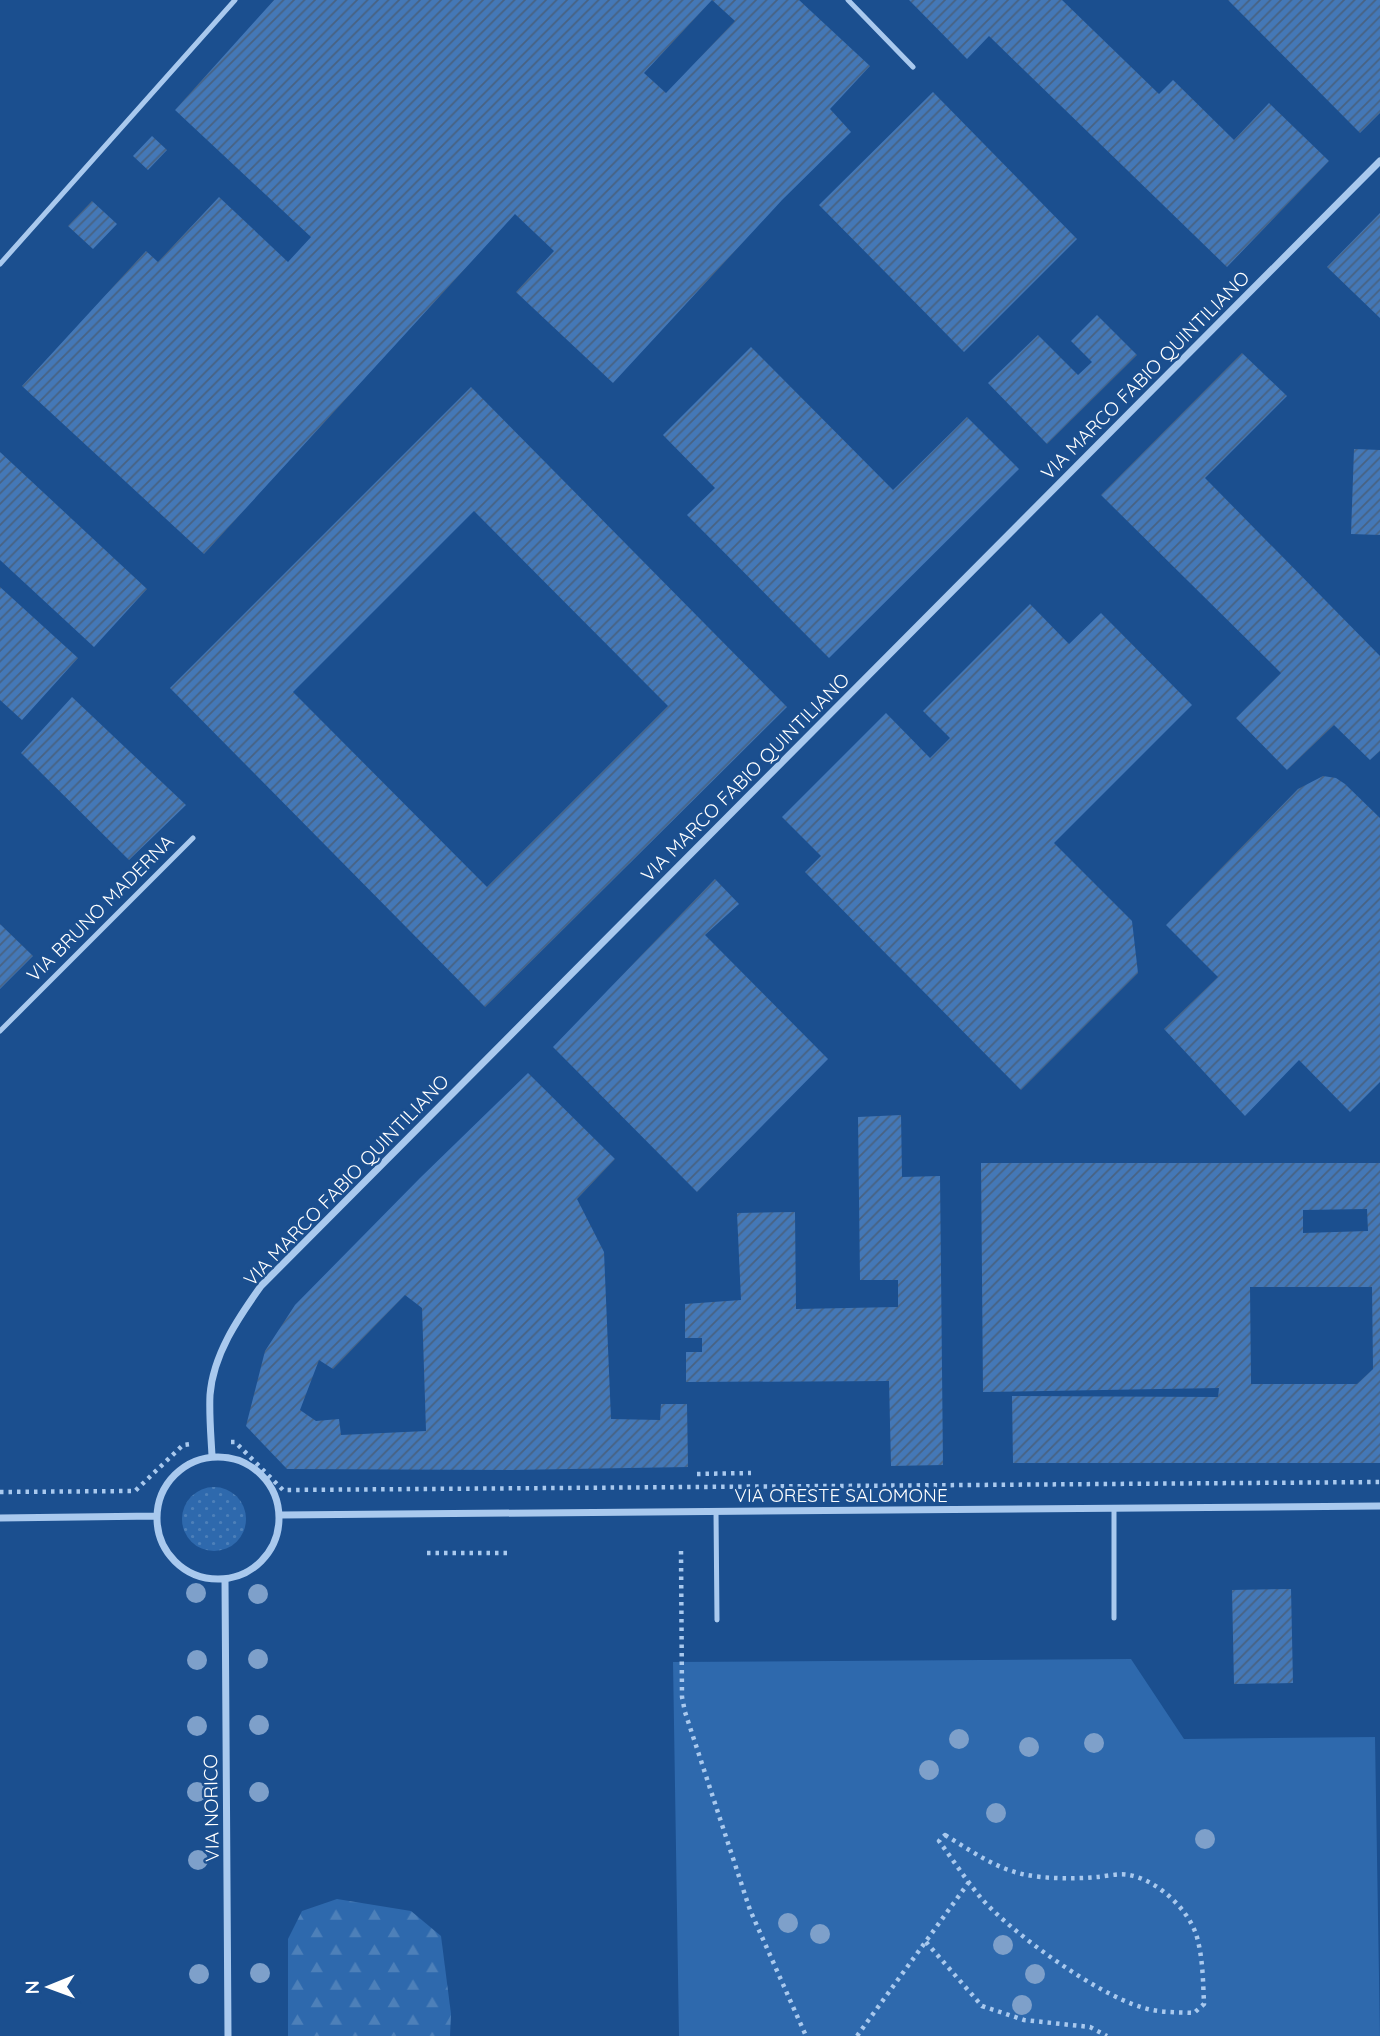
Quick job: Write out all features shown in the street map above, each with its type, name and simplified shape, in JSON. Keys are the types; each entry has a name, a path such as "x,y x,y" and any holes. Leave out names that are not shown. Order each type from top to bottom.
{"street":[{"name":"VIA MARCO FABIO QUINTILIANO","path":"212,1456 210,1393 218,1362 229,1335 261,1286 1380,161"},
{"path":"212,1456 235,1459 252,1467 265,1480 275,1496 281,1515 270,1550 258,1564 243,1574 225,1579 204,1578 184,1570 169,1556 159,1537 156,1516 160,1498 168,1482 181,1468 212,1456"},
{"name":"VIA ORESTE SALOMONE","path":"281,1515 1380,1506"},
{"path":"0,1518 156,1516"},
{"name":"VIA NORICO","path":"225,1579 228,2036"}],"lane":[{"path":"0,264 235,0"},
{"path":"848,0 913,67"},
{"name":"VIA BRUNO MADERNA","path":"0,1031 193,838"},
{"path":"1114,1508 1114,1618"},
{"path":"716,1511 716,1620"}],"path":[{"path":"0,1492 135,1490 183,1444 235,1442 284,1490 1380,1482"},
{"path":"697,1474 751,1474"},
{"path":"681,1551 682,1697 685,1712 750,1910 806,2036"},
{"path":"427,1553 510,1553"},
{"path":"945,1835 994,1866 1023,1874 1076,1878 1129,1875 1154,1886 1170,1897 1186,1916 1196,1934 1204,2004 1194,2013 1164,2012 1141,2007 1105,1992 1036,1946 1006,1922 969,1882 939,1841 945,1835"},
{"path":"857,2036 969,1882"},
{"path":"926,1942 982,2006 1024,2020 1090,2027 1107,2036"}],"green space":[{"path":"214,1487 232,1493 240,1501 246,1519 240,1537 232,1545 214,1551 196,1545 188,1537 182,1519 188,1501 196,1493"},
{"path":"1131,1659 1184,1739 1375,1737 1380,2036 679,2036 673,1662"},
{"path":"337,1899 411,1911 441,1936 451,2014 450,2036 288,2036 288,1939 302,1911"}],"building":[{"path":"274,0 712,0 799,0 870,66 830,109 851,132 782,200 613,383 516,292 554,251 515,214 204,554 22,386 146,251 158,262 219,197 288,262 311,237 175,110","holes":["712,0 735,21 666,93 644,73"]},
{"path":"909,0 1062,0 1159,94 1173,80 1234,140 1269,103 1329,161 1227,267 989,36 967,59"},
{"path":"1228,0 1380,0 1380,113 1360,133"},
{"path":"933,92 1077,239 964,352 819,205"},
{"path":"152,136 167,150 148,170 133,156"},
{"path":"92,201 117,224 93,249 68,226"},
{"path":"1380,213 1380,318 1327,267"},
{"path":"1097,315 1137,355 1047,444 988,383 1038,335 1078,375 1092,362 1071,341"},
{"path":"751,347 893,490 967,417 1019,469 829,658 687,515 715,488 663,435"},
{"path":"1242,353 1287,396 1205,478 1380,656 1380,751 1370,760 1334,725 1287,770 1236,718 1281,673 1101,495"},
{"path":"471,387 787,707 485,1007 170,688","holes":["474,511 668,706 487,887 293,692"]},
{"path":"1354,449 1380,450 1380,535 1351,534"},
{"path":"0,452 147,589 94,647 0,560"},
{"path":"0,587 78,658 22,720 0,700"},
{"path":"1030,604 1069,644 1101,613 1192,705 1054,843 1132,921 1138,973 1021,1090 805,872 821,856 782,817 886,713 930,758 950,738 923,711"},
{"path":"72,697 186,805 129,860 21,753"},
{"path":"1323,776 1336,778 1345,784 1380,818 1380,1082 1350,1112 1299,1060 1245,1116 1164,1029 1218,977 1166,925 1298,789"},
{"path":"715,879 739,904 705,935 828,1059 697,1192 553,1047"},
{"path":"0,924 33,956 0,989"},
{"path":"528,1073 615,1159 577,1199 604,1252 611,1419 660,1420 661,1404 687,1404 688,1467 512,1470 287,1469 246,1426 265,1351 295,1305","holes":["405,1295 422,1308 426,1431 341,1435 339,1419 316,1421 300,1410 319,1360 333,1369"]},
{"path":"901,1115 902,1177 940,1176 943,1465 891,1466 889,1381 686,1382 686,1352 702,1352 702,1338 685,1338 685,1304 741,1300 737,1213 795,1212 796,1309 898,1307 898,1280 860,1280 858,1117"},
{"path":"981,1163 1380,1163 1380,1463 1013,1463 1012,1396 1218,1397 1219,1388 983,1392","holes":["1367,1209 1368,1231 1303,1233 1303,1210","1250,1287 1372,1287 1373,1369 1357,1384 1251,1384"]},
{"path":"1291,1589 1293,1683 1234,1684 1232,1590"}]}
